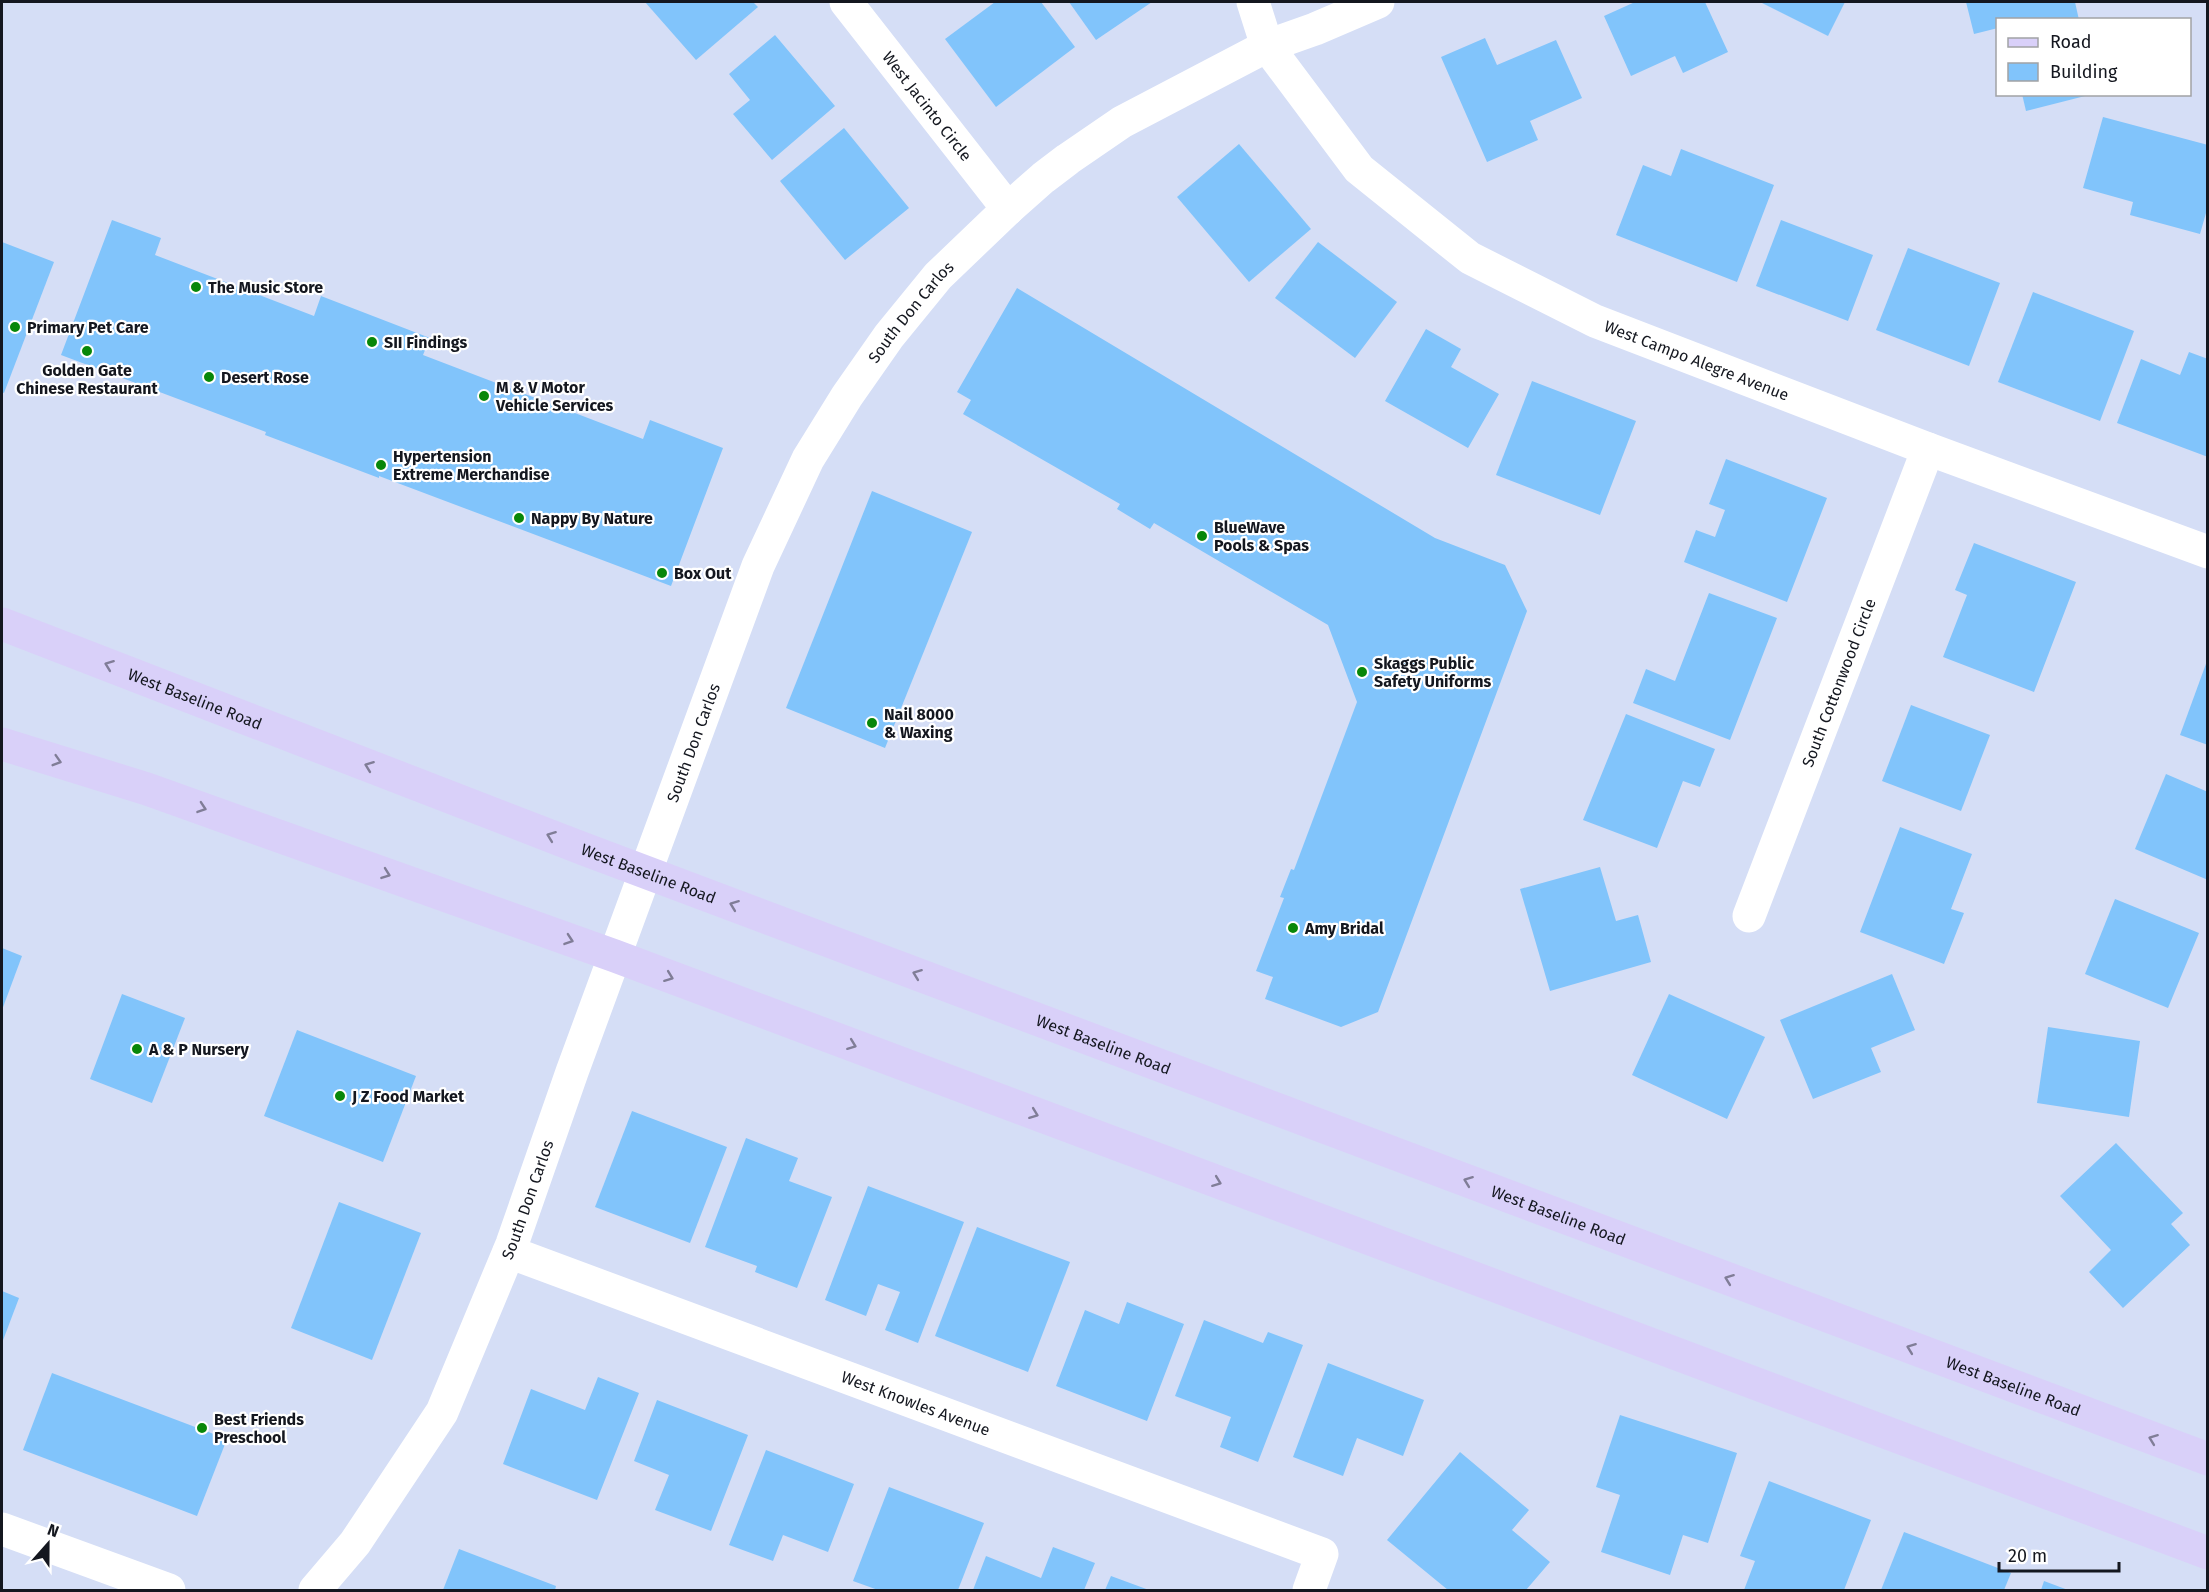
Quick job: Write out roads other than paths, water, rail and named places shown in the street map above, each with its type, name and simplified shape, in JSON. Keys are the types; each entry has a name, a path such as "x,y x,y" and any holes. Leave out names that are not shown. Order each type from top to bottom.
{"main road":[{"name":"West Baseline Road","path":"5,623 645,871 2208,1459"},
{"path":"2,744 147,789 615,956 2208,1553"}],"street":[{"name":"West Jacinto Circle","path":"846,2 1008,209"},
{"name":"West Campo Alegre Avenue","path":"1252,2 1267,46 1359,169 1470,258 1595,321 1928,449 2208,552"},
{"name":"South Don Carlos","path":"315,1590 355,1543 442,1412 509,1252 645,871 758,566 808,459 847,396 889,336 938,276 1043,178 1122,122 1267,46 1315,29 1378,2"},
{"name":"South Cottonwood Circle","path":"1749,916 1928,449"},
{"name":"West Knowles Avenue","path":"509,1252 1322,1554 1309,1590"},
{"path":"2,1529 169,1590"}],"place":[{"name":"The Music Store","path":"196,287"},
{"name":"Primary Pet Care","path":"15,327"},
{"name":"SII Findings","path":"372,342"},
{"name":"Golden Gate Chinese Restaurant","path":"87,351"},
{"name":"Desert Rose","path":"209,377"},
{"name":"M & V Motor Vehicle Services","path":"484,396"},
{"name":"Hypertension Extreme Merchandise","path":"381,465"},
{"name":"Nappy By Nature","path":"519,518"},
{"name":"BlueWave Pools & Spas","path":"1202,536"},
{"name":"Box Out","path":"662,573"},
{"name":"Skaggs Public Safety Uniforms","path":"1362,672"},
{"name":"Nail 8000 & Waxing","path":"872,723"},
{"name":"Amy Bridal","path":"1293,928"},
{"name":"A & P Nursery","path":"137,1049"},
{"name":"J Z Food Market","path":"340,1096"},
{"name":"Best Friends Preschool","path":"202,1428"}]}
